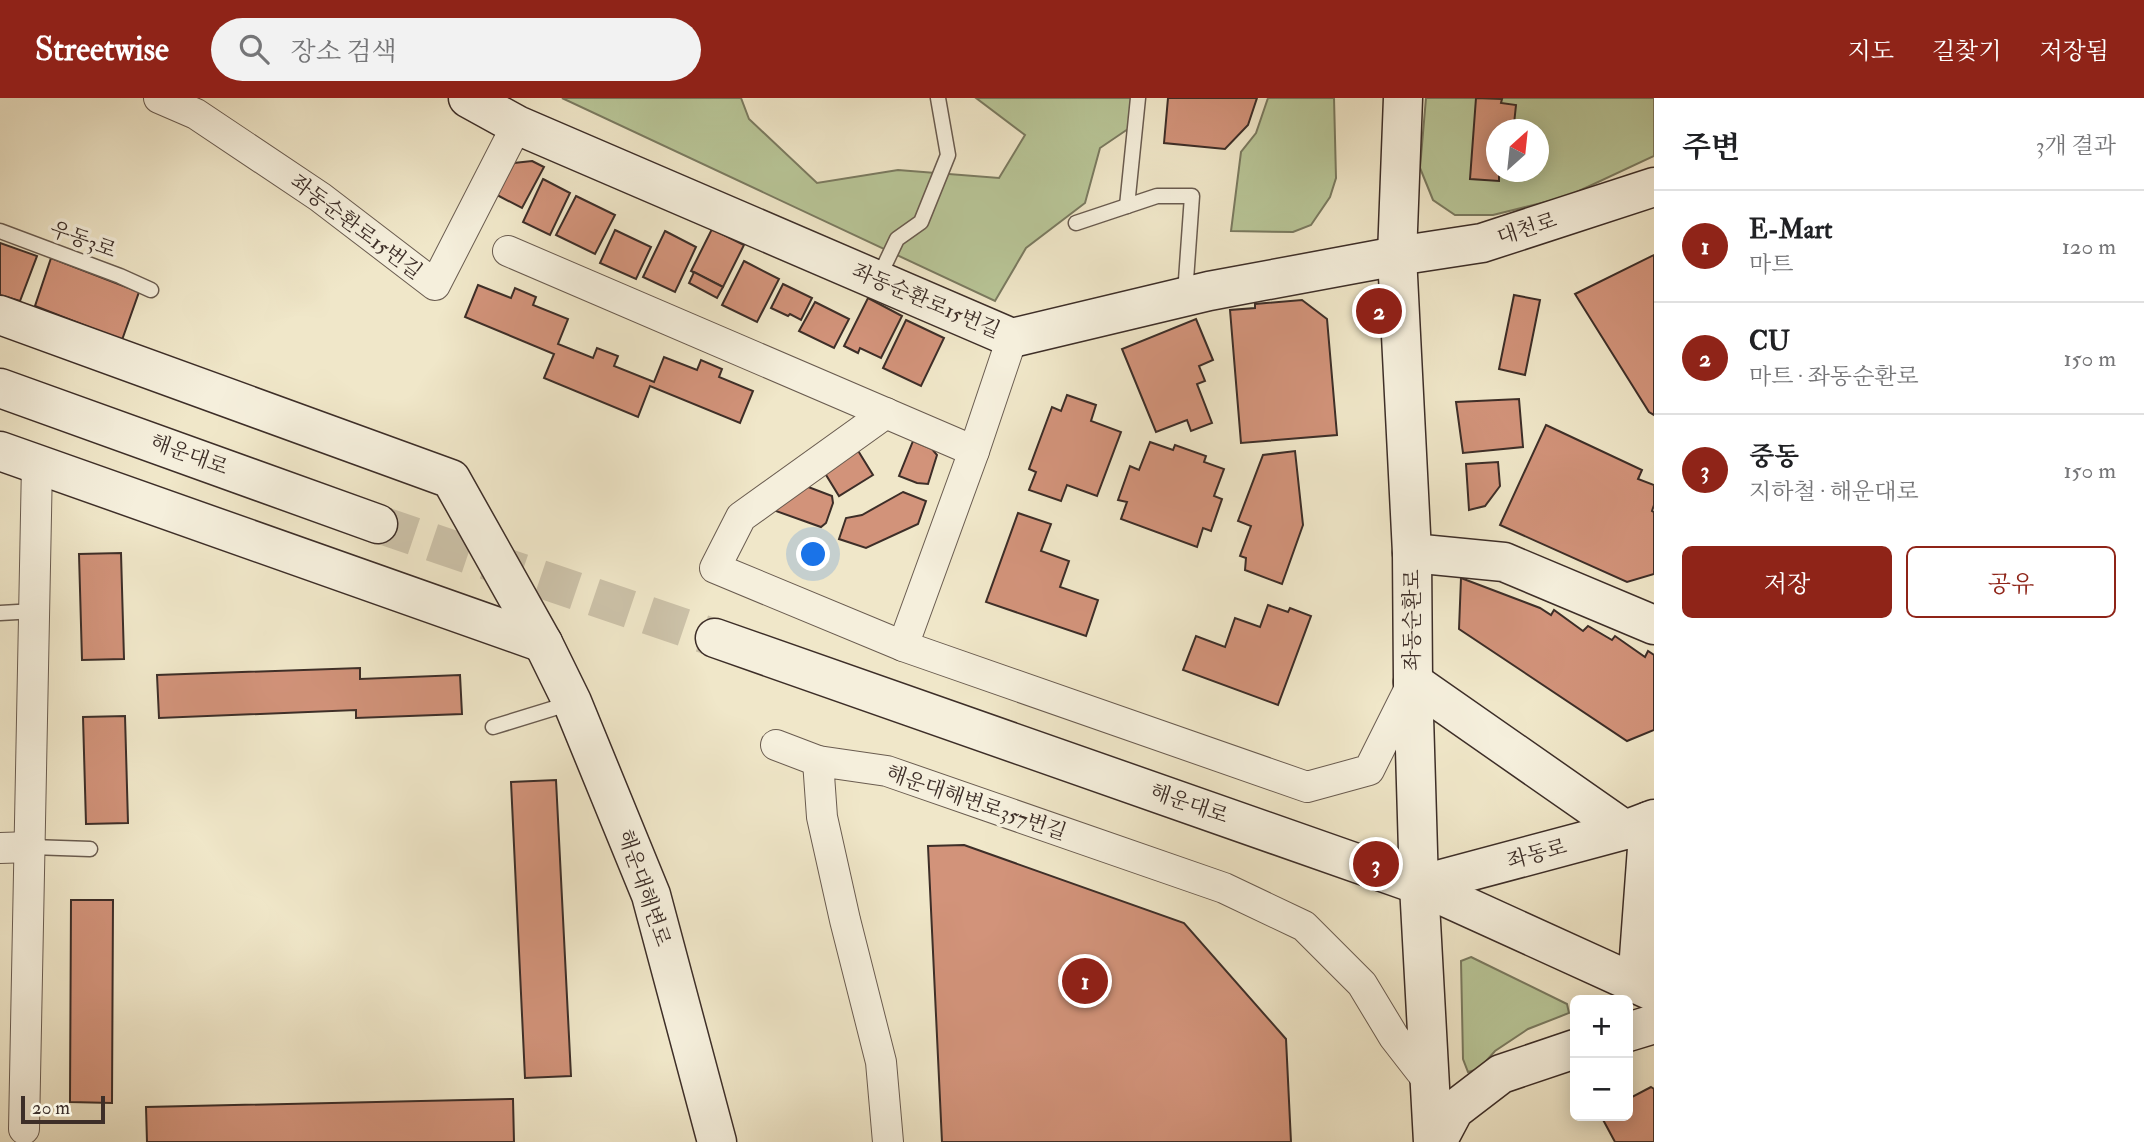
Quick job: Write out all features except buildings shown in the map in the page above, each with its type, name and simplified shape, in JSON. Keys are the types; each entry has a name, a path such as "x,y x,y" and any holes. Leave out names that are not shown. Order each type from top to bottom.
{"street":[{"name":"좌동순환로15번길","path":"159,98 196,114 320,197 435,285 517,125"},
{"name":"좌동순환로","path":"1403,98 1398,256 1412,553 1419,885 1429,1082 1435,1142"},
{"name":"좌동순환로15번길","path":"473,99 517,125 1012,338 1185,296 1398,256"},
{"name":"대천로","path":"1398,256 1482,243 1654,187"},
{"path":"508,251 974,451"},
{"name":"해운대해변로","path":"0,315 451,479 543,643 572,702 651,895 717,1142"},
{"path":"903,646 1012,338"},
{"name":"해운대로","path":"0,388 379,524"},
{"path":"886,413 741,517 715,568 903,646 1307,787 1369,770 1413,682 1643,823 1646,988"},
{"path":"0,452 543,643"},
{"path":"24,1129 37,464"},
{"path":"1412,553 1504,562 1654,625"},
{"name":"해운대로","path":"715,638 1419,885 1646,988"},
{"name":"해운대해변로357번길","path":"776,745 818,761 887,771 1223,888 1304,926 1362,984 1394,1037 1429,1082"},
{"path":"818,761 822,817 881,1062 888,1142"},
{"name":"좌동로","path":"1419,885 1643,823"},
{"path":"0,848 31,847"},
{"path":"1633,1030 1654,1024"},
{"path":"1435,1142 1454,1110 1501,1073 1570,1051"}],"lane":[{"path":"877,280 898,239 921,222 948,155 938,98"},
{"path":"1127,206 1138,98"},
{"path":"1076,223 1157,196 1192,196 1185,296"},
{"name":"우동3로","path":"0,231 151,290"},
{"path":"0,613 34,611"},
{"path":"493,727 572,702"},
{"path":"31,847 90,849"}],"green space":[{"path":"562,98 741,98 749,119 817,183 898,170 999,178 1025,135 976,98 1132,98 1128,129 1100,148 1085,203 1026,248 995,301"},
{"path":"1268,98 1334,98 1336,178 1330,197 1311,225 1293,232 1231,231 1241,152 1256,133"},
{"path":"1426,98 1654,98 1654,156 1566,197 1493,215 1455,215 1433,200 1420,168"},
{"path":"1471,957 1567,1004 1569,1013 1528,1029 1495,1051 1479,1069 1468,1072 1463,1059 1461,961"}],"tunnel":[{"path":"378,524 715,638"}],"place":[{"name":"CU","path":"1379,311"},
{"name":"중동","path":"1376,864"},
{"name":"E-Mart","path":"1085,981"}]}
